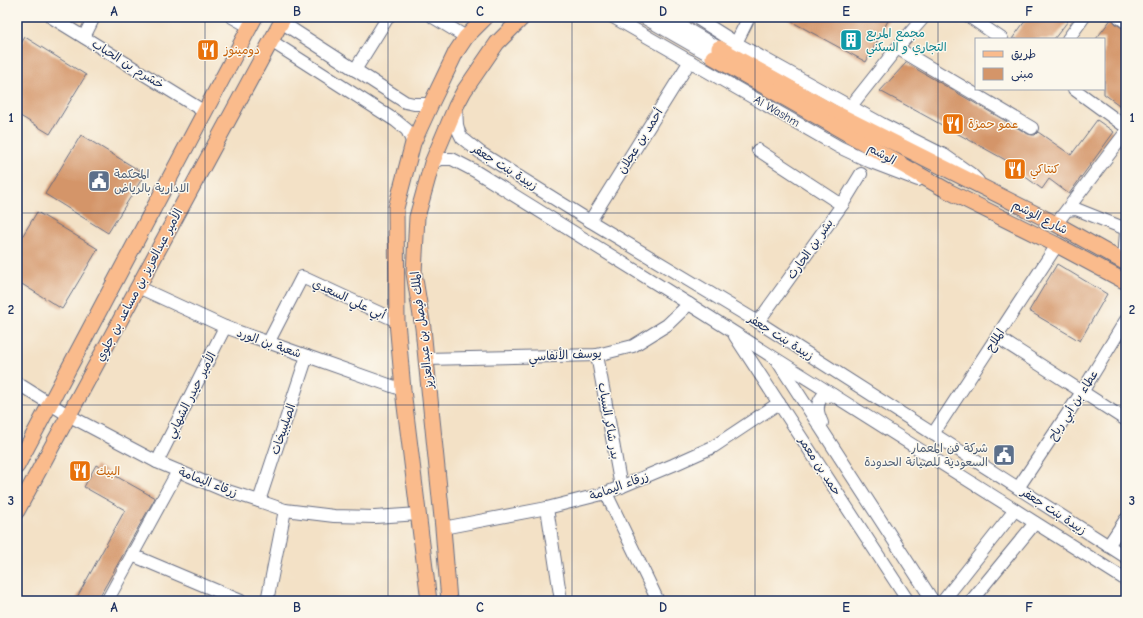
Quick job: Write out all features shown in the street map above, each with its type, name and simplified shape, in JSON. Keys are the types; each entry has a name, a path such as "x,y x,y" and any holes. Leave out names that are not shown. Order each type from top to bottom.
{"main road":[{"name":"الملك فيصل بن عبدالعزيز","path":"429,601 403,390 397,321 396,208 413,143 431,104 456,52 466,37 486,17"},
{"name":"الملك فيصل بن عبدالعزيز","path":"449,601 423,328 414,273 417,217 432,163 456,106 464,91 498,43 523,17"},
{"name":"الأمير عبدالعزيز بن مساعد بن جلوي","path":"17,511 283,20"},
{"name":"الأمير عبدالعزيز بن مساعد بن جلوي","path":"17,466 252,22"},
{"name":"الوشم","path":"716,52 953,173"},
{"name":"الوشم","path":"716,52 948,191 1126,282"},
{"name":"شارع الوشم","path":"953,173 1056,224 1125,262"}],"street":[{"name":"خشرم بن الحباب","path":"51,17 205,112"},
{"path":"84,37 94,17"},
{"path":"232,17 252,22"},
{"path":"355,70 388,17"},
{"path":"433,17 466,37"},
{"name":"Al Washm","path":"612,17 839,147 871,162 948,191"},
{"path":"626,17 632,27 638,32"},
{"name":"الوشم","path":"643,17 716,52"},
{"name":"الوشم","path":"666,17 716,52"},
{"path":"695,17 736,43 882,124 944,155 971,174 991,192"},
{"path":"736,43 749,17"},
{"path":"851,106 896,48 924,17"},
{"path":"970,17 1001,38"},
{"path":"1069,38 1084,17"},
{"path":"1119,17 1126,22"},
{"path":"283,20 355,70 405,102 414,104 431,104"},
{"path":"271,41 396,121 407,130 413,143"},
{"path":"896,48 1032,128"},
{"name":"أحمد بن عجلان","path":"590,221 690,61"},
{"path":"1075,90 1126,126"},
{"path":"384,114 394,114 398,110 398,102 394,95"},
{"name":"زبيدة بنت جعفر","path":"456,106 457,125 462,138 481,152 590,221 758,322 1126,557"},
{"path":"1056,224 1126,132"},
{"path":"758,150 842,205"},
{"path":"475,171 469,163 469,157 473,153 481,152"},
{"name":"زبيدة بنت جعفر","path":"432,163 441,159 452,159 475,171 775,358 1126,580"},
{"name":"بشر بن الحارث","path":"758,322 842,205 861,174"},
{"path":"1067,210 1076,209 1126,229"},
{"path":"1125,262 1126,232"},
{"name":"الملاح","path":"933,434 1057,246"},
{"name":"أبي علي السعدي","path":"268,343 302,277 397,321"},
{"name":"شعبة بن الورد","path":"138,288 225,327 403,390"},
{"name":"يوسف الأنفاسي","path":"426,359 597,355 633,346 667,326 689,304"},
{"name":"عطاء بن أبي رباح","path":"1018,488 1082,392 1126,320"},
{"name":"الأمير حيدر الشهابي","path":"157,462 225,327"},
{"name":"حمد بن معمر","path":"733,332 908,601"},
{"path":"997,337 1126,420"},
{"name":"بدر شاكر السياب","path":"597,355 621,487"},
{"name":"الصليبيخات","path":"259,501 308,356"},
{"name":"حمد بن معمر","path":"775,358 933,601"},
{"path":"827,438 818,411 818,405 822,397 836,397 848,401 854,399 857,393 855,387 847,379"},
{"name":"زرقاء اليمامة","path":"17,383 68,415 157,462 221,489 285,510 334,516 375,517 418,514"},
{"name":"زرقاء اليمامة","path":"443,528 548,508 606,493 713,448 780,403"},
{"path":"880,425 872,417 872,411 879,404 890,406"},
{"path":"107,601 178,471"},
{"path":"606,493 658,601"},
{"path":"548,508 561,601"},
{"path":"267,601 285,510"},
{"path":"943,601 1015,510"},
{"path":"1108,546 1126,519"},
{"path":"971,601 1035,523"},
{"path":"132,555 241,601"}],"building":[{"name":"مجمع المربع التجاري و السكني","path":"783,17 890,17 866,62"},
{"path":"1028,17 1063,17 1068,21 1055,38 1013,38"},
{"path":"1112,18 1115,23 1126,29 1126,110 1104,94 1105,38 1097,38"},
{"path":"25,37 86,75 50,134 17,114 17,50"},
{"path":"906,63 1028,134 1035,135 1038,132 1071,155 1097,120 1114,132 1069,194 1049,179 1042,189 1009,165 1011,163 880,91"},
{"path":"81,135 145,174 108,233 45,194"},
{"path":"37,212 98,249 62,309 17,281 17,245"},
{"path":"1057,264 1107,294 1080,341 1029,311"},
{"path":"96,465 155,498 97,601 75,601 125,510 84,487"}],"place":[{"name":"مجمع المربع التجاري و السكني","path":"851,40"},
{"name":"دومينوز","path":"208,50"},
{"name":"عمو حمزة","path":"953,124"},
{"name":"كنتاكي","path":"1015,169"},
{"name":"المحكمة الادارية بالرياض","path":"99,181"},
{"name":"شركة فن المعمار السعودية للصيانة الحدودة","path":"1004,455"},
{"name":"البيك","path":"80,471"}]}
